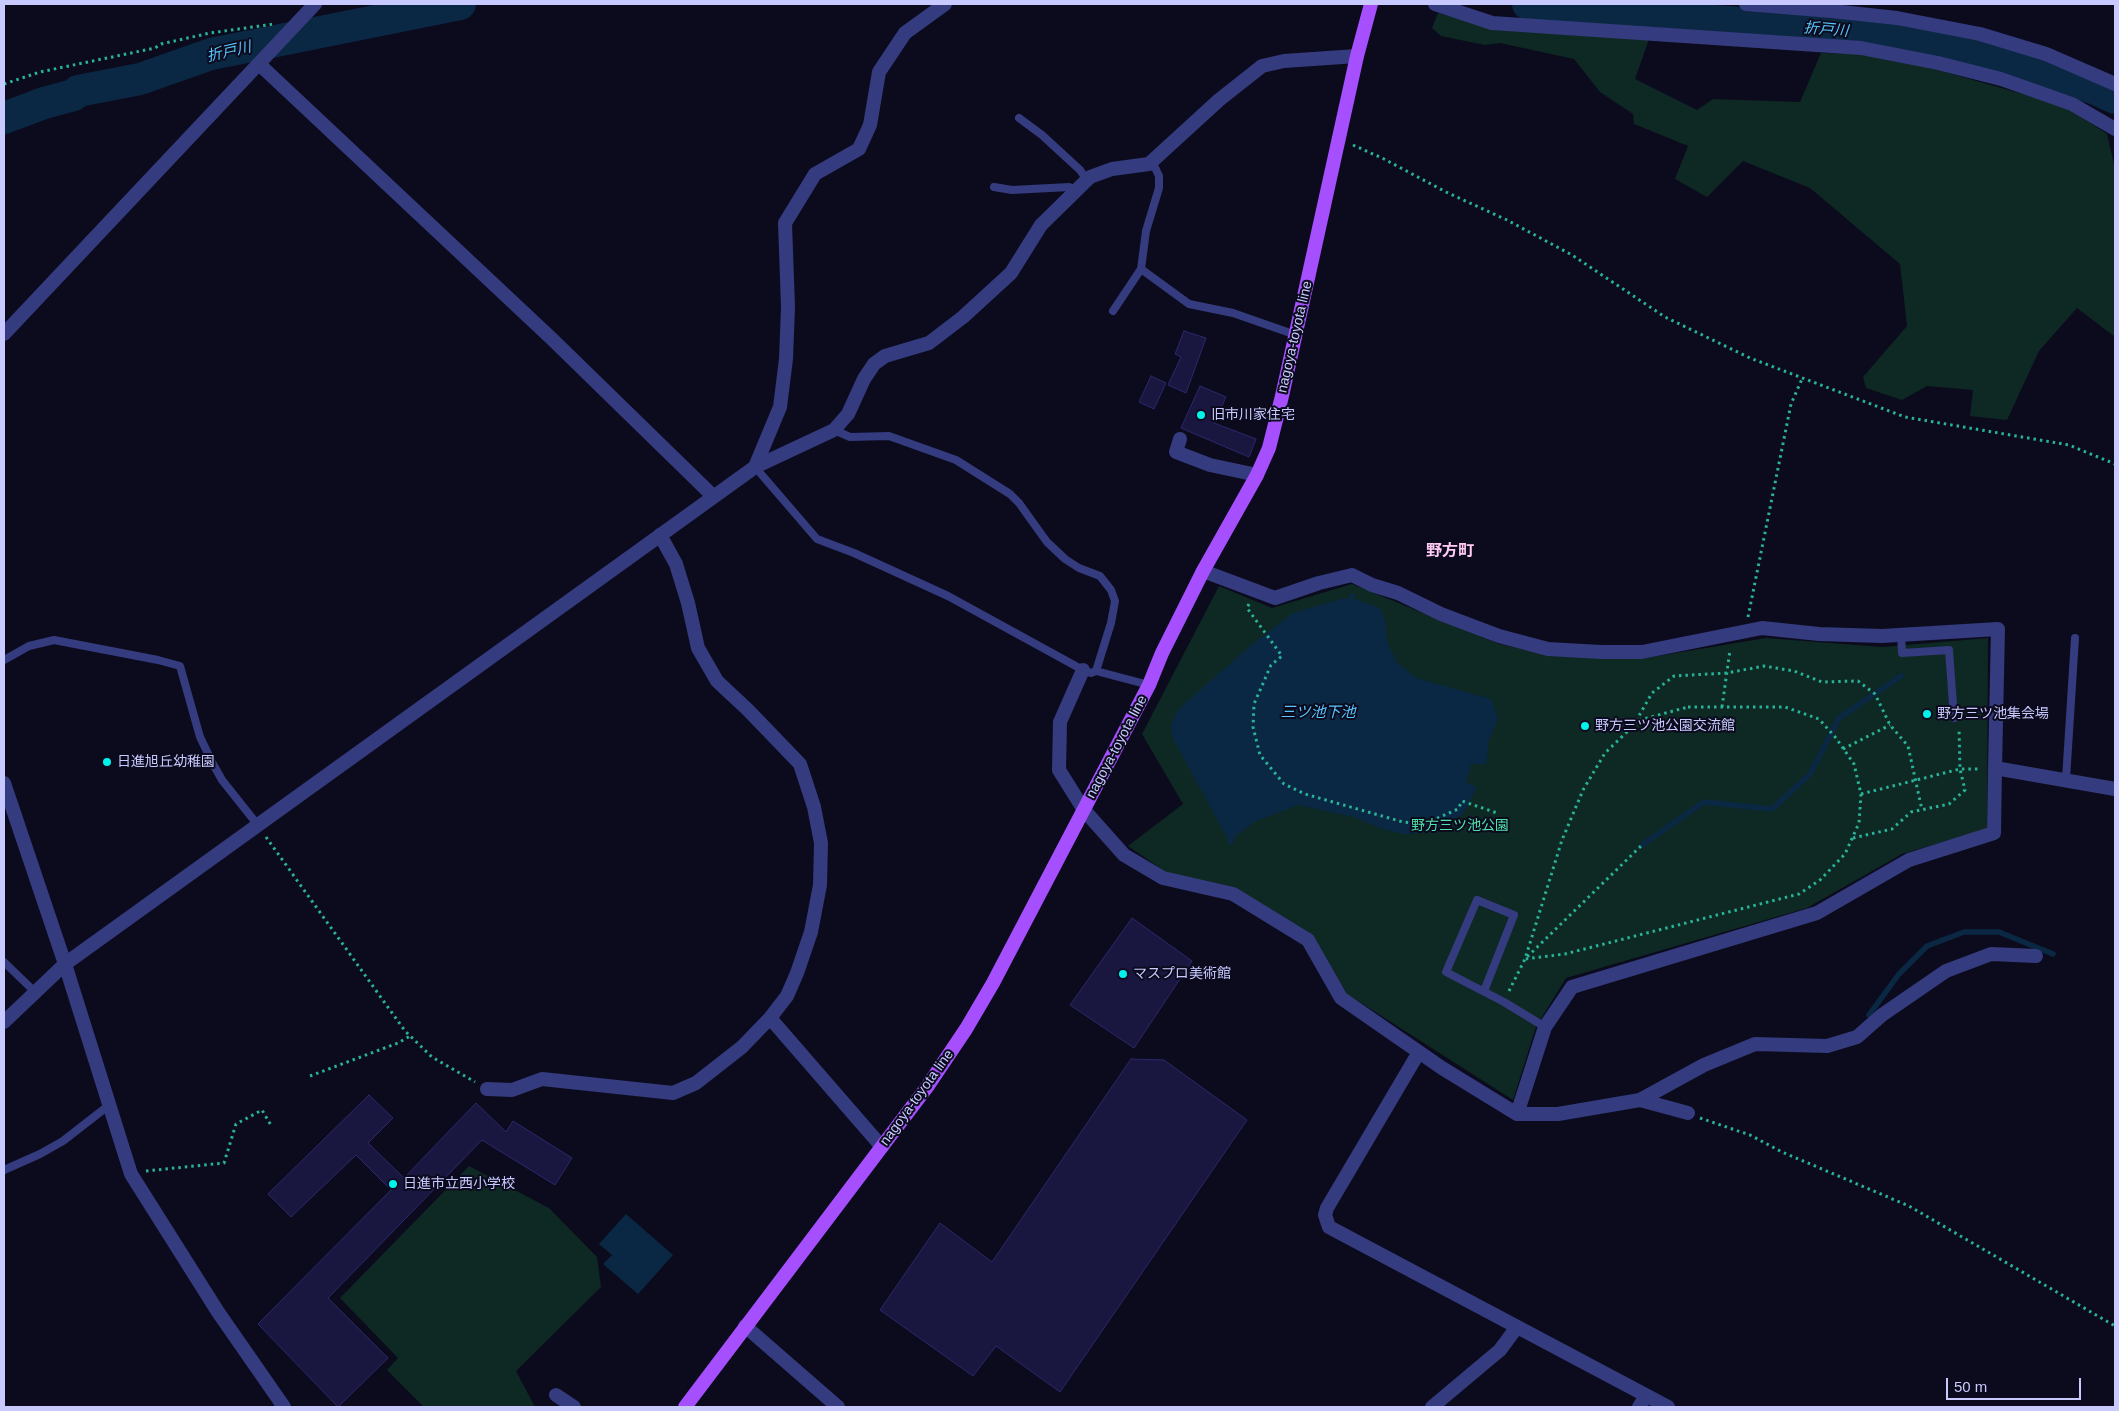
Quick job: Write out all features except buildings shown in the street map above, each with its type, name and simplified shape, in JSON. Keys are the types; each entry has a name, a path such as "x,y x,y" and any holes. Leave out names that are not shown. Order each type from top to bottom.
{"main road":[{"name":"nagoya-toyota line","path":"685,1407 927,1087 966,1029 1149,685 1162,653 1203,571 1257,476 1269,448 1296,335 1338,138 1371,4"}],"street":[{"path":"4,334 315,4"},
{"path":"756,467 780,407 786,359 788,307 785,222 815,174 859,149 870,125 879,72 904,32 945,4"},
{"path":"1435,4 1492,23 1861,48 1938,63 2001,79 2072,104 2115,128"},
{"path":"1746,4 1832,10 1897,18 1980,34 2046,54 2115,84"},
{"path":"4,1022 65,964 714,496 756,467 834,430 848,414 864,379 874,364 885,356 929,343 963,317 1011,273 1041,225 1090,177 1112,169 1149,164 1219,100 1262,66 1284,61 1357,56"},
{"path":"259,64 552,339 714,496"},
{"path":"1180,439 1176,452 1210,465 1257,476"},
{"path":"487,1089 512,1090 542,1079 673,1093 696,1083 742,1046 770,1018 786,996 797,973 811,932 820,885 821,843 814,807 800,764 717,681 698,648 688,603 676,564 660,535"},
{"path":"1203,571 1275,598 1319,583 1352,575 1372,585 1398,593 1441,614 1499,636 1548,649 1642,652 1762,628 1819,634 1882,636 1998,629 1994,833 1909,860 1817,913 1572,987 1545,1027 1517,1114"},
{"path":"1089,670 1060,722 1059,770 1084,810 1124,855 1163,878 1233,894 1308,940 1341,998 1419,1052 1517,1114 1558,1114 1640,1100 1704,1065 1755,1044 1827,1046 1857,1037 1882,1015 1946,971 1991,954 2036,956"},
{"path":"1995,768 2115,789"},
{"path":"4,783 65,964 108,1106 131,1174 218,1312 284,1407"},
{"path":"770,1018 882,1146"},
{"path":"1419,1052 1332,1200 1325,1215 1329,1227 1517,1327 1643,1402 1668,1407"},
{"path":"1640,1100 1688,1113"},
{"path":"745,1326 838,1407"},
{"path":"1432,1407 1500,1350 1517,1327"},
{"path":"556,1395 574,1407"}],"lane":[{"path":"1019,118 1042,135 1080,170 1087,180"},
{"path":"1113,311 1141,269 1146,230 1159,188 1160,176 1152,161"},
{"path":"994,187 1012,190 1069,187 1076,190"},
{"path":"1141,269 1189,304 1233,313 1296,335"},
{"path":"834,430 850,437 889,436 956,460 1010,494 1019,503 1047,542 1066,559 1079,568 1100,576 1111,590 1115,601 1111,623 1089,670"},
{"path":"756,467 817,540 854,553 948,596 1089,670 1149,685"},
{"path":"1901,634 1902,652 1949,650 1954,718"},
{"path":"2066,780 2075,638"},
{"path":"4,660 29,646 54,640 180,666 200,737 213,764 257,824"},
{"path":"1484,991 1514,915 1477,900 1446,972 1484,991 1545,1027"},
{"path":"4,962 35,992"},
{"path":"4,1170 40,1154 63,1140 108,1106"}],"path":[{"path":"4,84 40,72 154,48 161,44 210,34 297,23"},
{"path":"1338,138 1507,220 1572,255 1665,317 1702,336 1802,379 1905,417 2069,445 2115,464"},
{"path":"1745,632 1791,404 1802,379"},
{"path":"1255,590 1247,608 1282,656 1271,665 1254,704 1253,727 1260,754 1284,784 1305,794 1403,822 1421,824 1429,822 1458,809 1462,801 1497,813"},
{"path":"1722,706 1731,634"},
{"path":"1516,998 1508,992 1525,959 1562,840 1583,790 1605,753 1630,730 1652,693 1674,676 1727,673 1764,666 1794,671 1822,682 1858,681 1875,694 1890,725 1908,746 1917,780 1922,810"},
{"path":"1525,959 1565,954 1800,894 1820,880 1845,854 1859,823 1861,794 1854,764 1836,738 1819,720 1785,707 1722,706 1688,708 1636,721"},
{"path":"1843,749 1890,725"},
{"path":"1852,838 1892,829 1912,812 1949,804 1965,790 1960,770 1959,728"},
{"path":"1861,794 1960,770 1995,768"},
{"path":"257,824 410,1036 432,1057 487,1089"},
{"path":"1525,959 1642,845"},
{"path":"310,1076 398,1043 410,1036"},
{"path":"131,1174 224,1163 236,1124 262,1110 272,1127"},
{"path":"1688,1113 1750,1135 1782,1152 1909,1206 2115,1326"}],"green space":[{"path":"1438,13 1488,26 1649,39 1635,79 1697,110 1713,99 1800,102 1821,53 1859,54 1927,67 2065,106 2107,134 2115,169 2115,337 2077,308 2039,351 2007,420 1970,416 1973,390 1927,386 1902,400 1866,388 1863,377 1907,326 1900,264 1810,188 1743,161 1707,197 1675,179 1688,146 1634,124 1633,114 1600,92 1574,59 1500,43 1485,45 1441,36 1432,28"},
{"name":"野方三ツ池公園","path":"1352,584 1499,644 1547,655 1646,658 1766,638 1882,647 1988,638 1987,829 1902,854 1807,908 1566,978 1536,1027 1513,1100 1347,994 1311,935 1236,890 1167,873 1128,846 1183,804 1142,734 1219,586 1272,608"},
{"path":"469,1166 549,1208 597,1257 601,1287 516,1371 535,1407 424,1407 387,1370 398,1358 340,1298"}],"water":[{"name":"三ツ池下池","path":"1354,593 1355,599 1380,608 1385,620 1387,642 1397,662 1416,678 1491,699 1498,718 1489,740 1486,764 1471,764 1466,783 1477,787 1463,814 1434,832 1403,834 1380,828 1354,817 1298,805 1254,822 1235,837 1232,845 1228,844 1228,839 1173,739 1171,726 1175,715 1181,707 1250,646 1293,613 1345,598 1350,599 1350,594"},
{"path":"626,1214 673,1255 638,1294 603,1264 612,1255 599,1244"}],"waterway":[{"name":"折戸川","path":"4,118 44,103 74,95 78,91 140,79 211,54 460,4"},
{"name":"折戸川","path":"1528,4 1697,20 1838,29 1903,37 1976,53 2093,88 2115,98"},
{"path":"1642,845 1704,802 1772,809 1810,774 1839,718 1901,676"},
{"path":"1869,1015 1899,974 1927,946 1964,932 1999,932 2053,954"}],"place":[{"name":"旧市川家住宅","path":"1201,415"},
{"name":"野方三ツ池集会場","path":"1927,714"},
{"name":"野方三ツ池公園交流館","path":"1585,726"},
{"name":"日進旭丘幼稚園","path":"107,762"},
{"name":"マスプロ美術館","path":"1123,974"},
{"name":"日進市立西小学校","path":"393,1184"}],"district":[{"name":"野方町","path":"1450,552"}]}
